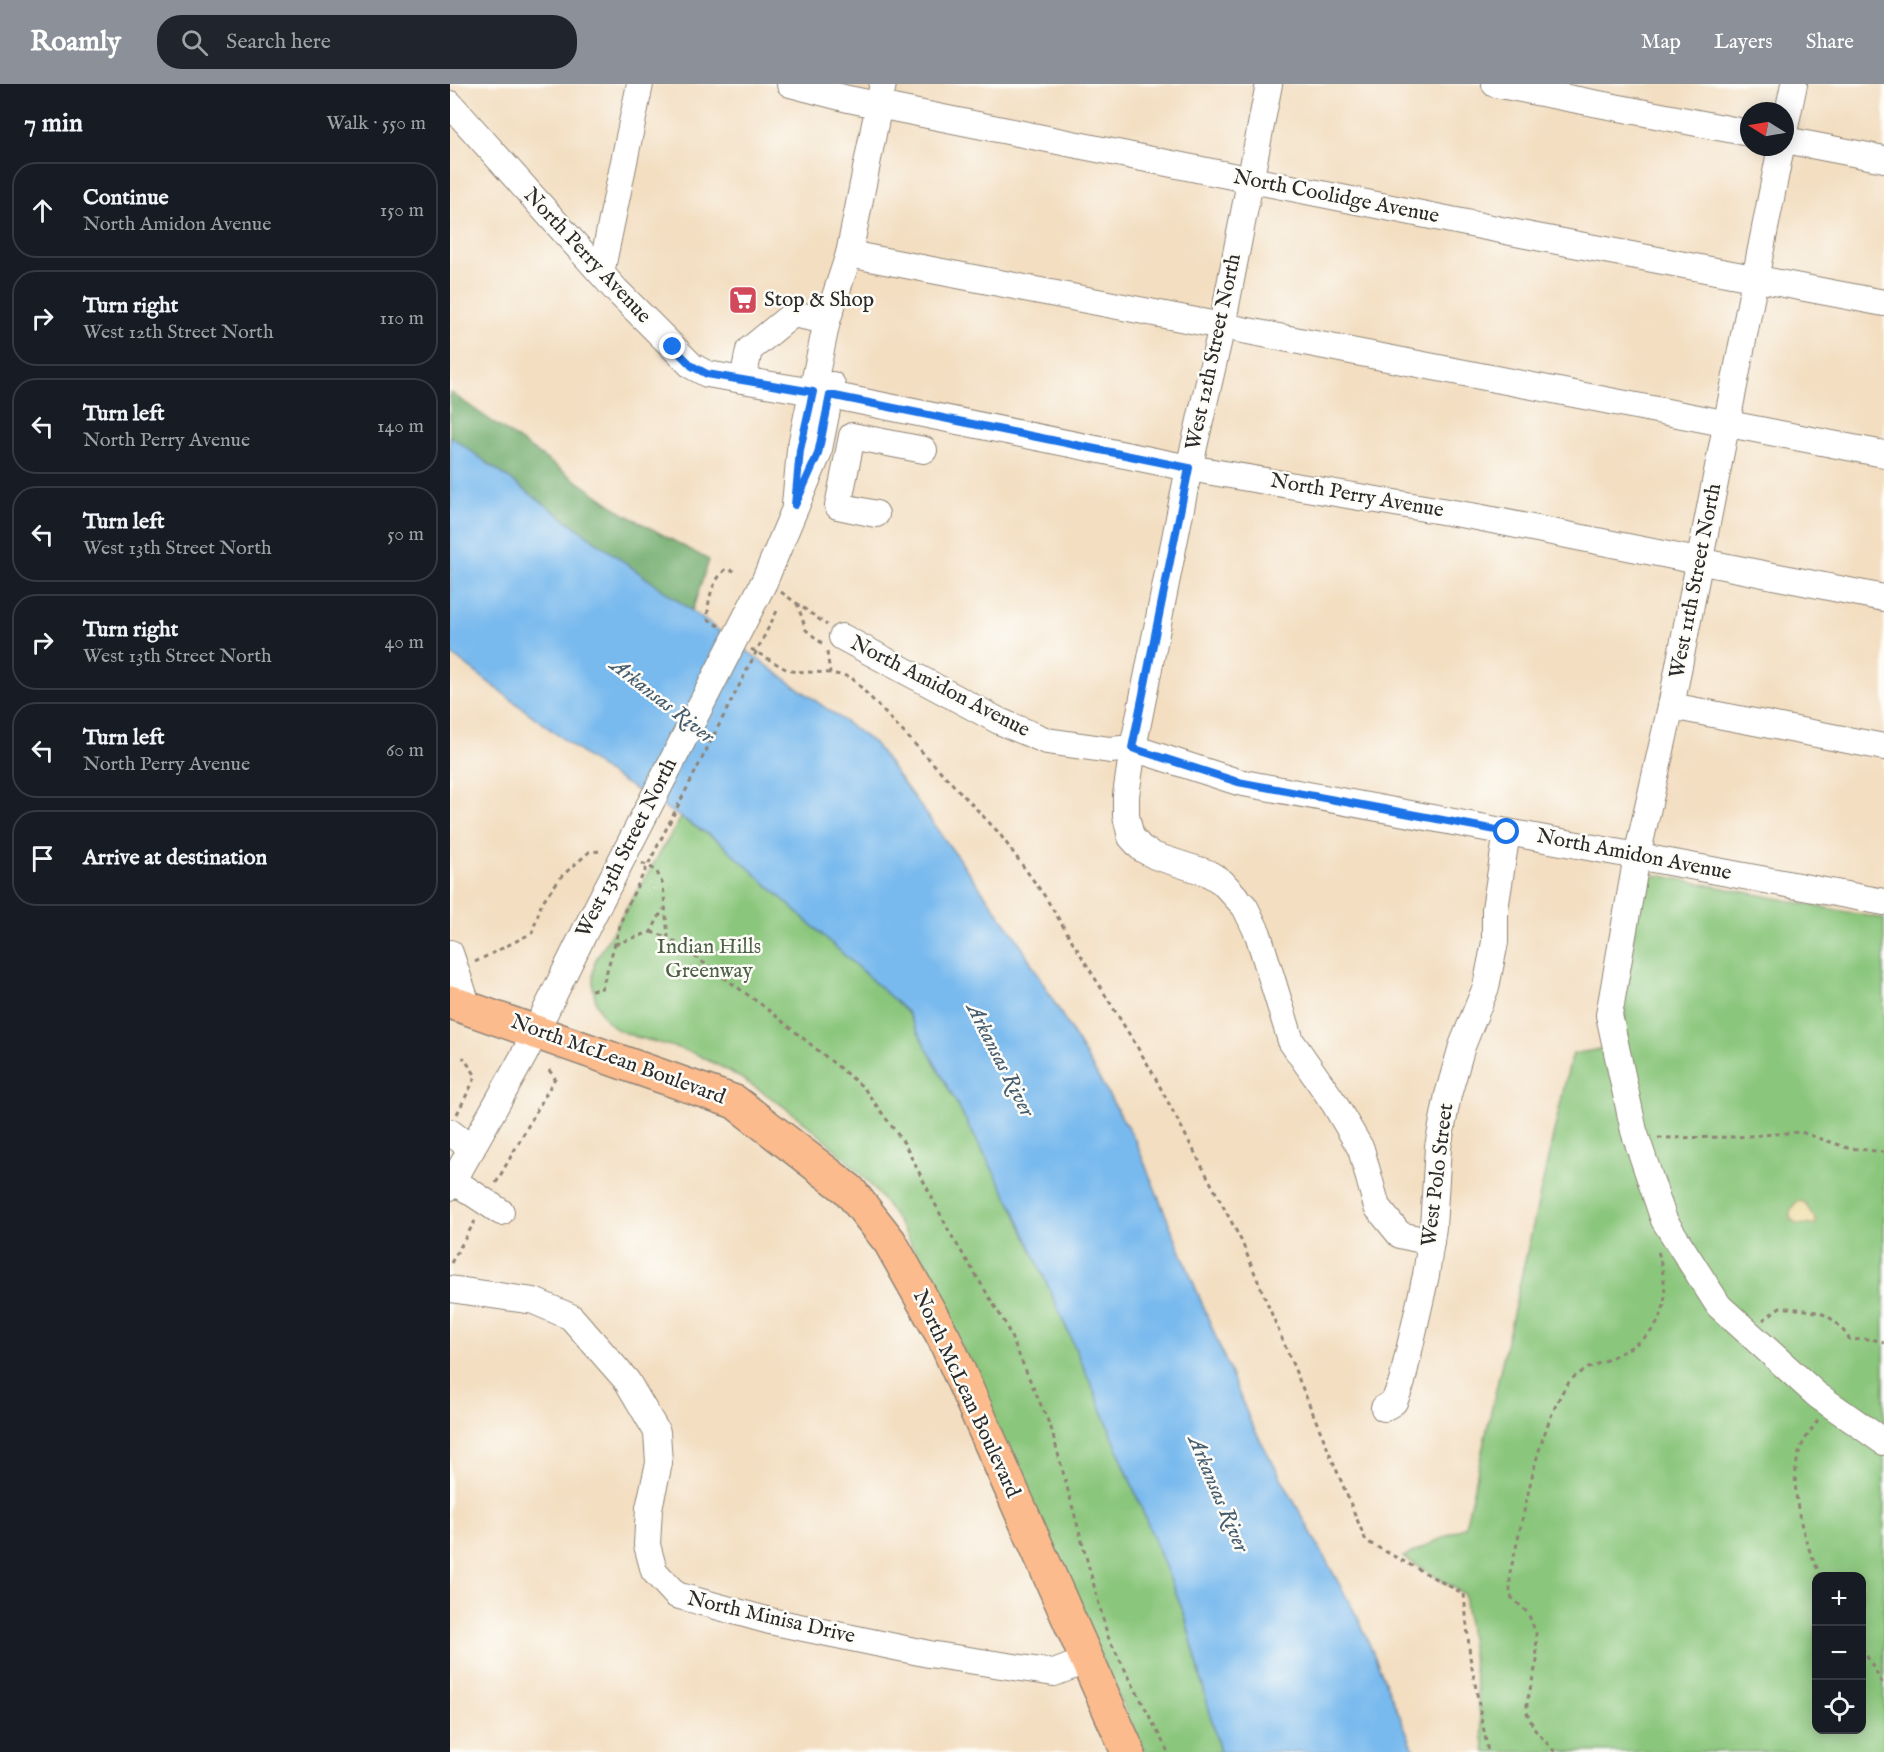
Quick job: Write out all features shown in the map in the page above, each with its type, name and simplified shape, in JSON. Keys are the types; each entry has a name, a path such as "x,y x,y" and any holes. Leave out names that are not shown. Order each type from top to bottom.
{"main road":[{"name":"North McLean Boulevard","path":"459,1004 735,1102 849,1190 890,1242 944,1338 1128,1752"}],"street":[{"path":"601,273 639,84"},
{"name":"North Coolidge Avenue","path":"790,84 881,94 1250,180 1884,303"},
{"name":"West 12th Street North","path":"1269,84 1222,326 1189,468 1132,748 1126,795 1126,816 1131,837 1142,849 1155,856 1208,873 1222,882 1245,907 1258,934 1291,1041 1334,1103 1361,1149 1377,1207 1400,1235 1431,1242"},
{"path":"1495,84 1740,131"},
{"path":"1790,102 1794,84"},
{"name":"West 13th Street North","path":"452,1184 536,1031 764,582 818,454 827,321 849,254 881,94"},
{"name":"North Perry Avenue","path":"450,104 601,273 692,366 707,374 821,393 1189,468 1477,517 1884,598"},
{"path":"1794,142 1884,159"},
{"name":"West 11th Street North","path":"1636,1137 1609,1015 1637,856 1671,706 1779,156"},
{"path":"849,254 1884,453"},
{"name":"West 13th Street North","path":"821,393 844,323 849,254"},
{"path":"743,380 749,350 792,314 827,321"},
{"path":"876,514 838,506 852,436 924,450"},
{"name":"North Amidon Avenue","path":"842,638 999,721 1047,741 1091,749 1132,748 1238,782 1884,902"},
{"path":"1671,706 1884,747"},
{"name":"West Polo Street","path":"1384,1408 1394,1402 1402,1382 1426,1275 1431,1242 1438,1147 1448,1095 1462,1046 1486,987 1495,942 1494,909 1507,832"},
{"path":"450,953 459,1004"},
{"path":"452,1125 472,1149"},
{"path":"1636,1137 1664,1220 1719,1306 1817,1395 1884,1442"},
{"path":"452,1184 493,1207"},
{"name":"North Minisa Drive","path":"450,1288 534,1301 571,1317 627,1381 657,1432 658,1463 649,1508 647,1545 654,1571 676,1595 770,1621 940,1656 1054,1673 1088,1660"}],"path":[{"path":"726,631 708,619 707,604 719,574 726,569 735,571"},
{"path":"830,673 826,647 806,630 796,601 842,638"},
{"path":"591,990 602,988 624,912 778,609"},
{"path":"744,644 770,662 789,670 851,677 999,833 1044,895 1150,1068 1241,1240 1366,1541 1464,1594 1470,1657 1488,1752"},
{"path":"651,932 664,907"},
{"path":"615,944 651,932 668,937"},
{"path":"452,1125 476,1076 463,1057"},
{"path":"451,1263 493,1207 555,1078 549,1070"},
{"path":"1636,1137 1736,1137 1801,1132 1848,1148 1884,1152"},
{"path":"1555,1752 1535,1730 1527,1713 1527,1702 1537,1661 1536,1633 1528,1613 1510,1596 1510,1572 1545,1430 1564,1389 1579,1373 1648,1335 1662,1319 1664,1279 1656,1243"},
{"path":"1751,1334 1767,1314 1780,1307 1825,1314 1838,1321 1850,1340 1872,1339 1884,1343"},
{"path":"1819,1572 1800,1523 1797,1473 1798,1454 1820,1416"},
{"path":"1866,1655 1884,1686"}],"green space":[{"path":"450,392 623,513 709,560 692,611 450,436"},
{"name":"Indian Hills Greenway","path":"681,818 719,841 907,1012 1014,1209 1095,1393 1185,1616 1220,1752 1145,1752 935,1289 904,1232 868,1182 810,1127 767,1095 698,1055 618,1030 601,1012 594,996 595,961"},
{"path":"1657,875 1884,919 1884,1752 1485,1752 1464,1594 1403,1557 1465,1527 1573,1054 1623,1045 1626,986 1639,893 1647,880"}],"sand":[{"path":"1797,1201 1804,1202 1816,1220 1815,1225 1797,1224 1790,1218 1790,1212"}],"water":[{"name":"Arkansas River","path":"450,436 874,743 1016,937 1135,1140 1251,1423 1360,1622 1415,1752 1220,1752 1185,1616 1095,1393 1014,1209 907,1012 719,841 605,771 450,653"}],"place":[{"name":"Stop & Shop","path":"743,300"}],"route":[{"path":"673,347 692,366 707,374 813,392 800,450 795,505 818,454 830,395 972,422 1189,468 1132,748 1238,782 1507,832"}]}
